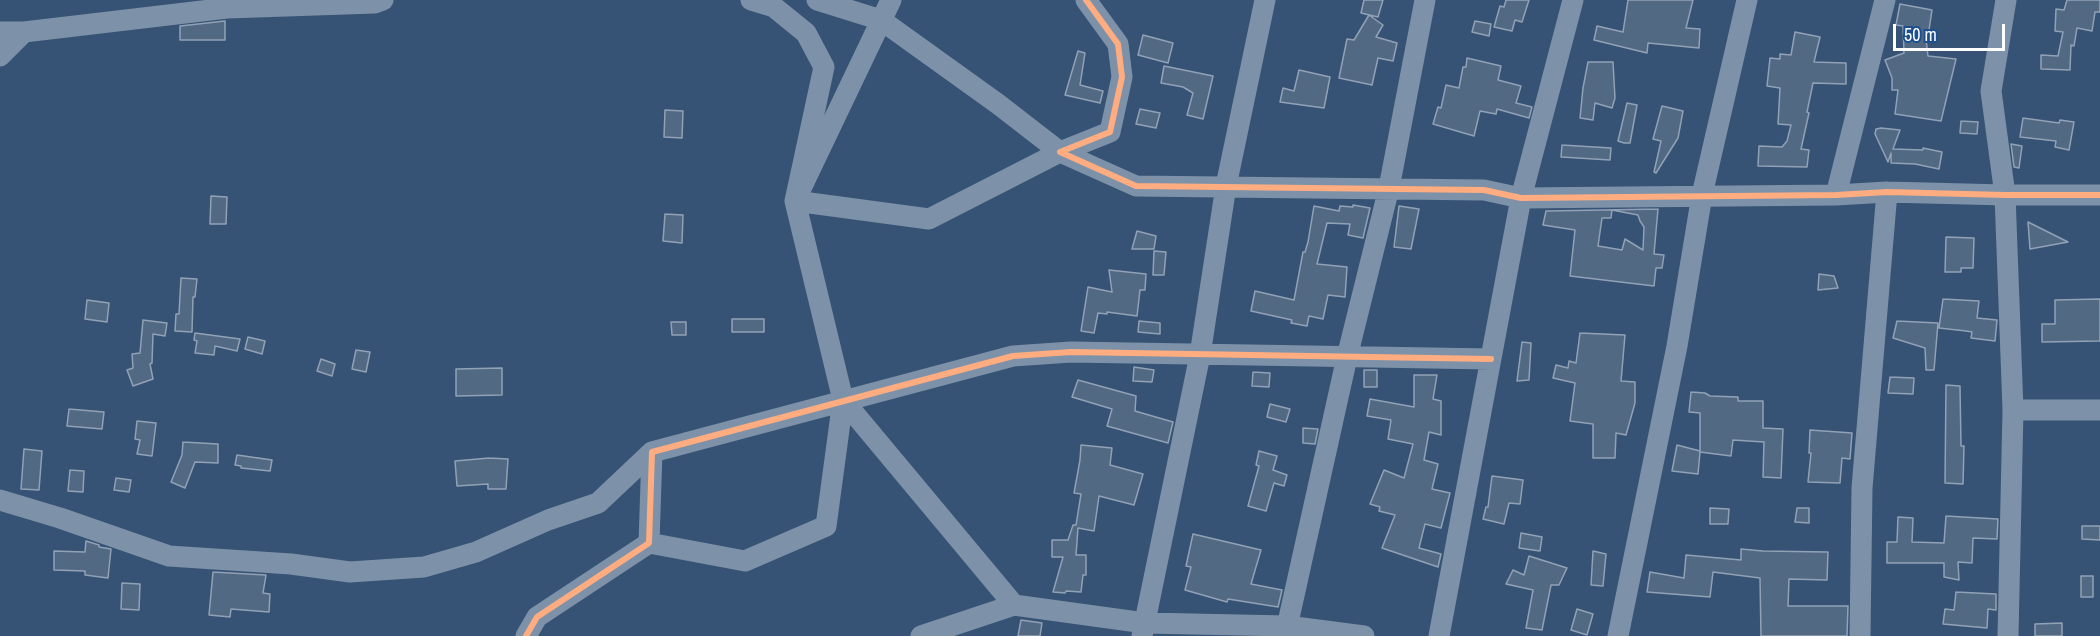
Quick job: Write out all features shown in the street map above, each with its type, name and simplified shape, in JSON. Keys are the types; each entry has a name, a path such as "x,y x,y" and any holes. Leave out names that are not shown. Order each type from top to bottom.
{"street":[{"path":"526,636 537,617 649,543 745,561 826,526 843,400 795,201 824,67 806,33 774,7 751,0"},
{"path":"817,0 881,20 998,104 1060,152 1136,186 1484,190 1521,198 1836,195 1887,192 2100,195"},
{"path":"795,201 891,0"},
{"path":"795,201 929,219 1060,152 1110,132 1122,77 1118,44 1086,0"},
{"path":"1144,630 1200,355 1226,186 1265,0"},
{"path":"1286,631 1347,357 1389,188 1425,0"},
{"path":"1439,636 1521,198 1573,0"},
{"path":"1618,636 1677,346 1702,195 1747,0"},
{"path":"1836,195 1885,0"},
{"path":"2006,0 1991,91 2005,195 2013,410 2008,636"},
{"path":"0,32 24,32 227,8 377,1"},
{"path":"0,56 24,32"},
{"path":"1860,636 1862,488 1887,192"},
{"path":"0,500 169,556 291,564 350,572 424,567 476,552 548,520 598,503 652,452 1013,356 1071,352 1491,358"},
{"path":"843,400 1014,605"},
{"path":"2013,410 2100,410"},
{"path":"649,543 652,452"},
{"path":"921,636 1014,605 1144,630 1286,631 1364,636"}],"building":[{"path":"1364,0 1383,0 1378,17 1361,13"},
{"path":"1506,0 1529,0 1522,22 1515,20 1512,31 1494,27 1500,6 1504,7"},
{"path":"1628,0 1693,0 1686,28 1700,29 1699,48 1648,43 1647,53 1594,40 1597,26 1623,32"},
{"path":"2067,0 2100,0 2100,12 2095,12 2092,31 2077,28 2074,46 2071,45 2070,70 2041,69 2041,55 2058,56 2063,32 2055,31 2056,9 2064,10"},
{"path":"1900,4 1932,10 1929,30 1925,30 1928,56 1956,59 1941,121 1895,114 1898,90 1892,90 1892,78 1885,60 1904,53 1903,26 1896,25"},
{"path":"1369,15 1383,25 1376,37 1397,43 1393,61 1378,58 1372,85 1339,78 1347,39 1354,40"},
{"path":"225,21 225,40 180,40 180,26"},
{"path":"1475,21 1491,24 1489,36 1472,32"},
{"path":"1795,32 1820,37 1814,62 1846,63 1846,84 1813,83 1801,149 1809,150 1807,167 1758,166 1759,146 1782,147 1787,141 1791,125 1778,124 1780,88 1767,86 1770,58 1780,59 1780,54 1791,55"},
{"path":"1143,35 1173,43 1168,63 1138,55"},
{"path":"1078,51 1085,53 1080,85 1103,91 1100,103 1065,95"},
{"path":"1467,58 1501,66 1498,80 1521,86 1516,103 1532,107 1529,118 1497,109 1496,114 1480,111 1474,136 1433,124 1438,107 1441,108 1446,85 1459,88"},
{"path":"1588,62 1613,62 1615,98 1612,108 1595,103 1593,120 1580,118"},
{"path":"1164,66 1213,76 1203,119 1187,115 1193,93 1183,87 1161,83"},
{"path":"1299,70 1330,77 1324,108 1280,102 1283,88 1294,91"},
{"path":"1627,103 1637,105 1630,143 1624,143 1618,141"},
{"path":"1662,106 1683,111 1678,138 1656,173 1654,172 1661,141 1653,139"},
{"path":"1140,109 1160,113 1156,128 1136,124"},
{"path":"665,110 683,111 682,138 664,137"},
{"path":"2023,118 2059,123 2060,120 2074,122 2069,150 2055,147 2056,141 2020,137"},
{"path":"1961,121 1978,122 1977,134 1960,133"},
{"path":"1876,129 1900,130 1893,149 1923,150 1923,148 1942,152 1939,169 1915,164 1891,163 1891,153 1888,162 1875,134"},
{"path":"2011,144 2022,146 2019,168 2014,167"},
{"path":"1562,145 1611,148 1610,160 1561,157"},
{"path":"211,196 227,197 226,224 210,224"},
{"path":"1353,205 1370,208 1363,238 1348,235 1350,224 1327,223 1317,264 1347,267 1345,297 1328,295 1323,319 1309,316 1307,326 1291,323 1292,320 1251,311 1255,291 1294,300 1314,206 1339,211 1340,206 1353,207"},
{"path":"1399,206 1419,209 1411,249 1394,247"},
{"path":"1658,209 1654,254 1664,255 1662,268 1656,268 1654,286 1570,276 1575,230 1543,225 1546,211","holes":["1612,210 1638,215 1644,227 1643,250 1625,239 1622,250 1598,246 1602,218 1611,218"]},
{"path":"665,214 683,215 682,243 663,241"},
{"path":"2028,222 2068,242 2030,249"},
{"path":"1137,231 1156,236 1154,249 1132,249"},
{"path":"1946,237 1974,238 1973,268 1961,268 1961,272 1945,272"},
{"path":"1154,251 1166,252 1164,275 1153,275"},
{"path":"1109,270 1146,274 1145,290 1140,290 1137,316 1098,313 1094,333 1081,331 1088,287 1112,292"},
{"path":"1819,274 1834,276 1838,288 1818,290"},
{"path":"181,278 197,279 195,297 193,297 192,332 175,331 176,314 179,314"},
{"path":"1943,299 1979,301 1977,318 1997,320 1995,341 1971,338 1972,332 1939,328"},
{"path":"2100,299 2100,341 2042,342 2042,324 2055,324 2055,300"},
{"path":"87,300 109,303 107,322 85,319"},
{"path":"732,319 764,319 764,332 732,332"},
{"path":"143,320 167,323 165,336 153,334 152,363 150,364 153,379 133,386 127,370 133,368 132,354 140,353"},
{"path":"1139,321 1160,323 1160,334 1138,332"},
{"path":"1897,321 1938,323 1934,370 1926,370 1925,348 1893,338"},
{"path":"671,322 686,322 686,335 672,335"},
{"path":"195,333 240,339 237,351 215,346 214,355 195,353 197,341 194,340"},
{"path":"1580,333 1625,335 1621,381 1635,382 1635,403 1626,435 1616,433 1615,458 1593,458 1593,424 1570,421 1575,383 1553,378 1556,365 1568,368 1569,361 1576,363"},
{"path":"248,337 265,341 262,354 245,349"},
{"path":"1522,342 1531,343 1529,380 1517,381"},
{"path":"356,350 370,352 366,372 352,369"},
{"path":"321,359 335,364 332,376 317,371"},
{"path":"1134,367 1154,370 1152,382 1133,381"},
{"path":"502,368 502,395 456,396 456,369"},
{"path":"1364,370 1377,370 1377,387 1364,387"},
{"path":"1253,372 1270,373 1269,387 1252,386"},
{"path":"1414,375 1437,375 1433,399 1441,401 1441,435 1429,432 1424,460 1438,464 1432,489 1450,493 1441,528 1425,524 1419,548 1441,554 1438,567 1382,548 1395,515 1379,511 1380,507 1370,504 1384,470 1404,478 1413,444 1388,439 1391,420 1367,416 1370,399 1414,407"},
{"path":"1890,377 1914,378 1913,394 1888,393"},
{"path":"1078,380 1136,396 1135,411 1173,422 1168,443 1107,426 1112,409 1072,397"},
{"path":"1946,385 1960,386 1961,446 1964,446 1963,484 1945,483"},
{"path":"1691,392 1705,393 1710,396 1738,397 1738,401 1763,401 1763,428 1783,429 1781,478 1763,477 1764,442 1733,440 1731,456 1700,452 1698,474 1672,471 1677,445 1700,451 1700,413 1689,412"},
{"path":"1270,404 1290,409 1286,422 1267,417"},
{"path":"69,409 104,412 102,429 67,426"},
{"path":"137,421 156,423 152,456 137,454 140,440 135,439"},
{"path":"1303,428 1318,429 1315,444 1303,443"},
{"path":"1810,430 1852,433 1850,459 1842,458 1840,483 1808,482 1811,453 1809,453"},
{"path":"183,442 218,444 218,463 195,462 185,488 171,482 182,455"},
{"path":"1081,445 1112,448 1110,465 1143,474 1134,505 1099,496 1094,531 1078,528 1076,555 1086,555 1086,575 1083,575 1081,592 1053,592 1063,557 1052,557 1052,540 1068,540 1073,525 1076,525 1081,494 1074,493"},
{"path":"24,449 42,451 39,490 21,489"},
{"path":"1259,451 1277,456 1273,470 1287,475 1284,486 1274,483 1266,511 1248,506 1259,466 1256,465"},
{"path":"237,455 272,460 270,471 241,468 235,465"},
{"path":"508,459 506,489 488,489 488,484 457,486 455,461"},
{"path":"70,470 84,471 83,492 68,491"},
{"path":"1492,476 1523,480 1520,504 1509,503 1504,524 1483,519 1486,507 1488,507"},
{"path":"116,478 131,480 129,492 114,490"},
{"path":"1710,508 1729,509 1728,524 1710,524"},
{"path":"1797,508 1809,508 1809,523 1795,522"},
{"path":"1946,516 1998,519 1997,539 1973,538 1972,563 1958,562 1959,580 1944,577 1944,563 1887,563 1887,542 1897,542 1898,517 1913,518 1912,542 1944,543"},
{"path":"2082,526 2100,526 2100,540 2082,539"},
{"path":"1521,533 1542,537 1540,551 1519,548"},
{"path":"1193,534 1261,550 1251,584 1282,590 1278,607 1228,599 1227,602 1185,590 1191,567 1186,566"},
{"path":"86,541 111,549 108,578 85,575 85,571 54,570 54,551 85,552"},
{"path":"1741,549 1828,552 1827,580 1789,579 1788,606 1848,606 1847,636 1761,636 1760,578 1713,572 1710,597 1647,592 1650,572 1684,578 1686,555 1741,560"},
{"path":"1593,551 1606,554 1603,586 1591,585"},
{"path":"1529,556 1567,568 1559,585 1551,585 1542,630 1526,628 1533,590 1506,584 1513,570 1524,575"},
{"path":"213,572 266,575 263,593 270,594 269,612 231,609 230,617 209,615"},
{"path":"2081,576 2093,576 2093,597 2081,597"},
{"path":"122,583 140,584 139,610 121,609"},
{"path":"1956,592 1996,594 1996,610 1988,609 1987,628 1943,624 1945,609 1954,610"},
{"path":"1577,609 1593,614 1587,635 1571,630"},
{"path":"1021,620 1042,623 1040,636 1018,636"},
{"path":"2062,623 2062,636 2035,636 2035,624"}],"cycle path":[{"path":"1086,0 1118,44 1122,77 1110,132 1060,152 1136,186 1484,190 1521,198 1836,195 1887,192 2100,195"},
{"path":"526,636 537,617 649,543 652,452 1013,356 1071,352 1491,359"}]}
